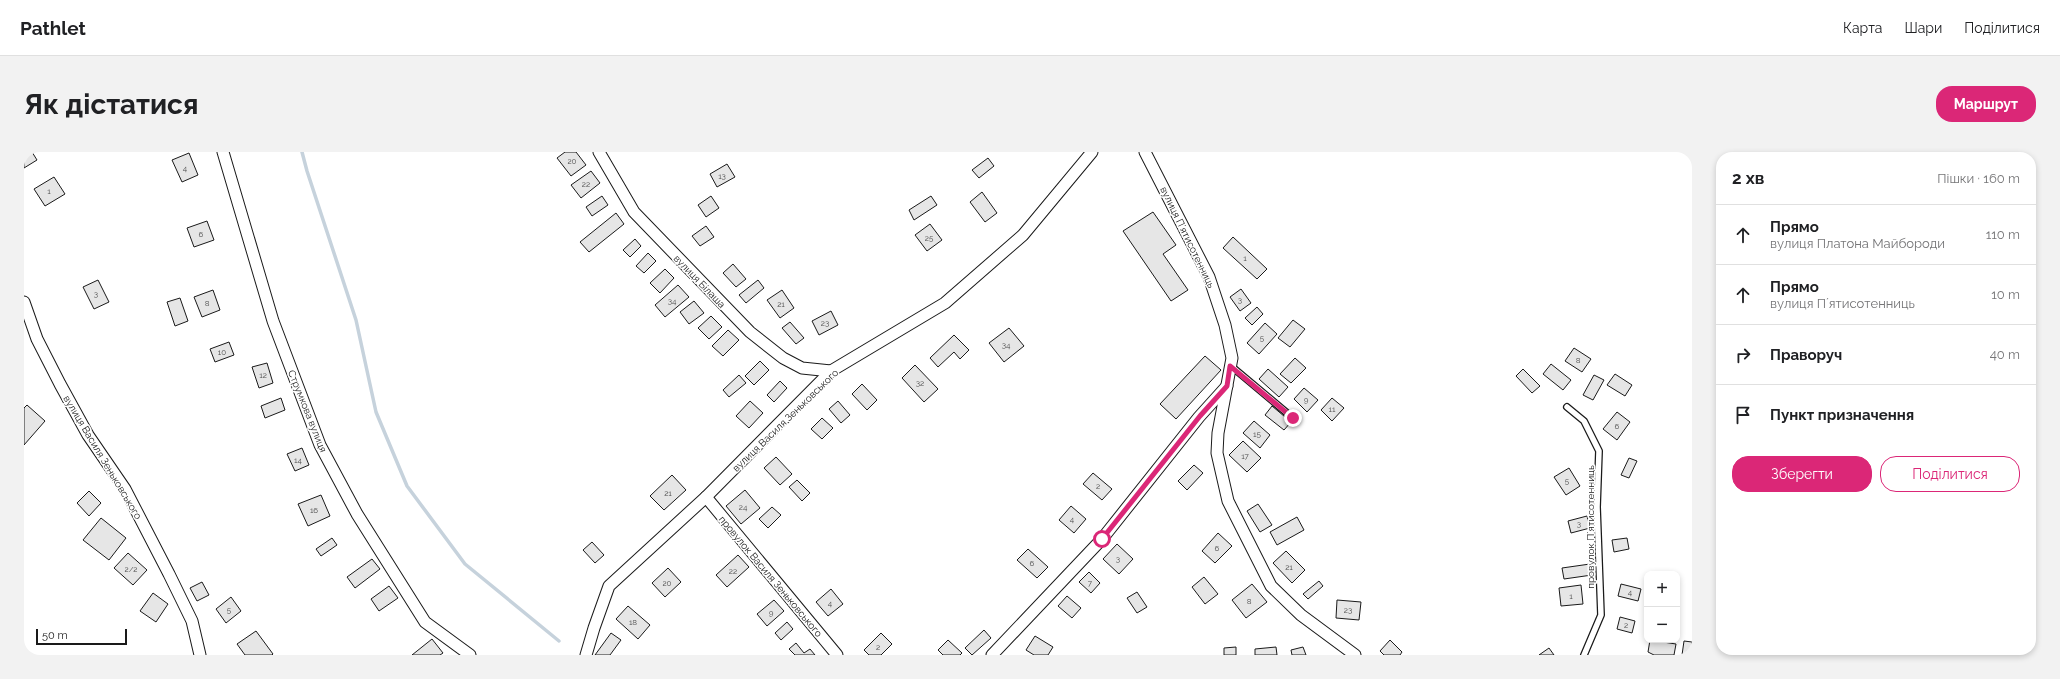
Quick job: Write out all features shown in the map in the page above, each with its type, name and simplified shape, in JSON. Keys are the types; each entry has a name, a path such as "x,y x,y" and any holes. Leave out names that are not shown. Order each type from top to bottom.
{"street":[{"name":"Струмкова вулиця","path":"223,152 273,321 320,445 357,514 426,622 470,655"},
{"name":"вулиця Білаша","path":"598,152 634,212 750,332 783,358 802,368 831,372"},
{"name":"вулиця Василя Зеньковського","path":"586,655 609,586 706,497 831,372 944,303 1023,236 1092,152"},
{"name":"вулиця Пʼятисотенниць","path":"1145,152 1209,277 1225,325 1232,358 1218,433 1217,453 1228,501 1271,586 1301,615 1355,655"},
{"name":"вулиця Василя Зеньковського","path":"24,302 37,339 60,384 88,435 125,490 169,574 192,621 200,655"},
{"path":"992,655 1102,539 1200,416 1227,386"},
{"name":"провулок Василя Зеньковського","path":"706,497 837,655"}],"lane":[{"path":"1230,366 1293,418"},
{"name":"провулок Пʼятисотенниць","path":"1567,407 1584,421 1599,451 1597,507 1601,615 1584,655"}],"building":[{"path":"32,152 37,160 24,168 24,157"},
{"path":"565,152 576,152 586,165 571,176 557,158"},
{"path":"189,153 198,175 182,182 172,160"},
{"path":"988,158 994,166 979,178 972,170"},
{"path":"727,164 735,177 717,187 710,174"},
{"path":"591,171 600,183 581,198 571,185"},
{"path":"54,177 65,194 45,206 34,189"},
{"path":"982,192 997,213 985,222 970,202"},
{"path":"602,196 608,205 592,216 586,207"},
{"path":"711,196 719,208 706,217 698,205"},
{"path":"931,196 937,205 914,220 909,210"},
{"path":"1153,212 1176,245 1163,254 1188,290 1171,301 1123,231"},
{"path":"616,213 624,224 589,252 580,242"},
{"path":"207,221 214,240 194,247 187,228"},
{"path":"930,224 942,240 927,251 915,235"},
{"path":"706,226 714,237 700,246 692,236"},
{"path":"1233,237 1267,269 1257,279 1223,248"},
{"path":"635,239 641,246 630,257 623,250"},
{"path":"648,253 656,261 644,273 636,266"},
{"path":"733,264 746,279 736,287 723,273"},
{"path":"665,269 674,278 660,293 650,283"},
{"path":"98,280 109,302 94,309 83,287"},
{"path":"758,280 764,288 746,303 739,295"},
{"path":"678,285 689,297 665,317 655,305"},
{"path":"1241,289 1251,303 1240,311 1230,297"},
{"path":"213,290 220,310 202,317 194,297"},
{"path":"782,290 794,308 780,318 767,300"},
{"path":"180,298 188,321 175,326 167,302"},
{"path":"694,301 704,313 689,324 680,312"},
{"path":"1257,307 1263,314 1252,325 1245,318"},
{"path":"831,311 838,325 819,335 812,321"},
{"path":"711,316 722,327 709,339 698,328"},
{"path":"1293,320 1305,329 1290,347 1278,338"},
{"path":"790,322 804,338 796,344 782,328"},
{"path":"1265,323 1277,334 1259,354 1247,343"},
{"path":"1009,328 1024,346 1004,362 989,343"},
{"path":"728,330 739,340 723,356 712,346"},
{"path":"954,335 969,350 960,359 954,352 938,367 930,358"},
{"path":"229,342 234,355 215,362 210,349"},
{"path":"1574,348 1591,359 1582,372 1565,361"},
{"path":"1205,356 1221,370 1176,419 1160,404"},
{"path":"1295,358 1306,368 1291,383 1280,374"},
{"path":"760,361 769,370 754,385 745,376"},
{"path":"267,363 273,383 259,388 252,367"},
{"path":"1551,364 1571,380 1563,390 1543,374"},
{"path":"915,365 938,389 924,402 902,378"},
{"path":"1268,369 1288,387 1279,397 1259,379"},
{"path":"1523,369 1540,386 1532,393 1516,376"},
{"path":"1615,374 1632,385 1625,396 1607,385"},
{"path":"739,375 746,383 729,397 723,390"},
{"path":"1594,375 1604,380 1593,400 1583,395"},
{"path":"780,381 787,388 774,402 767,395"},
{"path":"862,384 877,400 867,410 852,394"},
{"path":"1304,388 1318,400 1307,412 1294,399"},
{"path":"281,398 285,410 265,418 261,406"},
{"path":"1332,398 1344,408 1332,421 1321,410"},
{"path":"750,401 763,413 749,428 736,416"},
{"path":"838,401 850,415 841,423 829,409"},
{"path":"27,405 45,421 24,445 24,408"},
{"path":"1272,406 1291,422 1284,430 1265,415"},
{"path":"1617,412 1630,422 1617,440 1603,429"},
{"path":"822,418 833,428 822,439 811,429"},
{"path":"1254,421 1270,435 1260,448 1243,433"},
{"path":"1243,441 1261,458 1247,472 1229,455"},
{"path":"302,448 309,465 295,471 287,454"},
{"path":"776,457 792,474 780,485 764,468"},
{"path":"1629,458 1637,461 1629,478 1621,475"},
{"path":"1194,465 1203,473 1187,490 1178,481"},
{"path":"1569,468 1580,486 1566,495 1554,477"},
{"path":"1093,473 1112,489 1102,500 1083,484"},
{"path":"672,475 686,490 664,510 650,496"},
{"path":"797,480 810,493 802,501 789,487"},
{"path":"745,490 760,508 741,524 726,506"},
{"path":"89,491 101,503 89,516 77,503"},
{"path":"321,495 330,516 308,526 298,504"},
{"path":"1258,504 1272,525 1260,532 1247,511"},
{"path":"1071,506 1086,519 1074,533 1059,520"},
{"path":"772,507 781,515 768,528 759,519"},
{"path":"1587,516 1590,528 1571,533 1568,521"},
{"path":"1297,517 1304,530 1277,545 1270,532"},
{"path":"101,518 126,538 109,560 83,540"},
{"path":"1218,533 1232,546 1215,563 1202,551"},
{"path":"332,538 337,545 321,556 316,549"},
{"path":"1627,538 1629,549 1614,552 1612,540"},
{"path":"592,542 604,555 595,563 583,550"},
{"path":"1117,544 1133,559 1119,574 1103,559"},
{"path":"1028,549 1048,567 1037,578 1017,560"},
{"path":"1286,551 1305,570 1292,583 1273,563"},
{"path":"128,553 147,570 133,585 114,568"},
{"path":"738,555 749,567 727,587 716,575"},
{"path":"372,559 380,569 355,588 347,577"},
{"path":"1590,564 1592,575 1564,579 1562,568"},
{"path":"668,568 681,582 665,597 652,583"},
{"path":"1089,572 1100,583 1091,593 1079,582"},
{"path":"1204,577 1218,594 1205,604 1192,587"},
{"path":"1319,581 1323,586 1308,599 1303,594"},
{"path":"202,582 209,595 197,601 190,588"},
{"path":"1252,584 1267,602 1246,618 1232,600"},
{"path":"1621,584 1641,589 1638,601 1618,596"},
{"path":"1581,585 1583,604 1561,606 1559,588"},
{"path":"389,586 398,598 379,611 371,599"},
{"path":"831,589 843,604 828,616 816,602"},
{"path":"1137,592 1147,607 1137,613 1127,598"},
{"path":"153,593 168,604 156,622 140,611"},
{"path":"1067,596 1081,608 1072,618 1058,606"},
{"path":"231,597 241,611 226,623 216,609"},
{"path":"774,600 784,611 767,626 757,614"},
{"path":"1337,600 1361,602 1359,620 1336,618"},
{"path":"628,606 650,625 638,639 616,619"},
{"path":"1620,617 1635,621 1632,633 1617,629"},
{"path":"787,622 793,629 781,640 775,633"},
{"path":"984,630 991,638 972,655 965,648"},
{"path":"256,631 273,654 272,655 245,655 237,644"},
{"path":"611,633 621,640 610,655 595,655"},
{"path":"881,633 892,644 881,655 869,655 864,650"},
{"path":"1035,636 1053,647 1048,655 1034,655 1026,650"},
{"path":"432,639 443,653 440,655 412,655"},
{"path":"948,640 962,653 960,655 943,655 938,650"},
{"path":"1390,640 1402,652 1400,655 1384,655 1380,651"},
{"path":"1684,641 1692,642 1692,655 1682,655"},
{"path":"796,643 804,653 810,649 815,655 795,655 789,649"},
{"path":"1650,643 1676,644 1674,655 1654,655 1648,652"},
{"path":"1236,647 1236,655 1224,655 1224,648"},
{"path":"1276,647 1277,655 1255,655 1255,649"},
{"path":"1303,647 1306,655 1292,655 1291,650"},
{"path":"1549,648 1554,655 1539,655"}],"waterway":[{"path":"302,152 356,320 376,412 407,486 465,564 559,641"}],"route":[{"path":"1102,539 1200,416 1227,386 1230,366 1293,418"}]}
